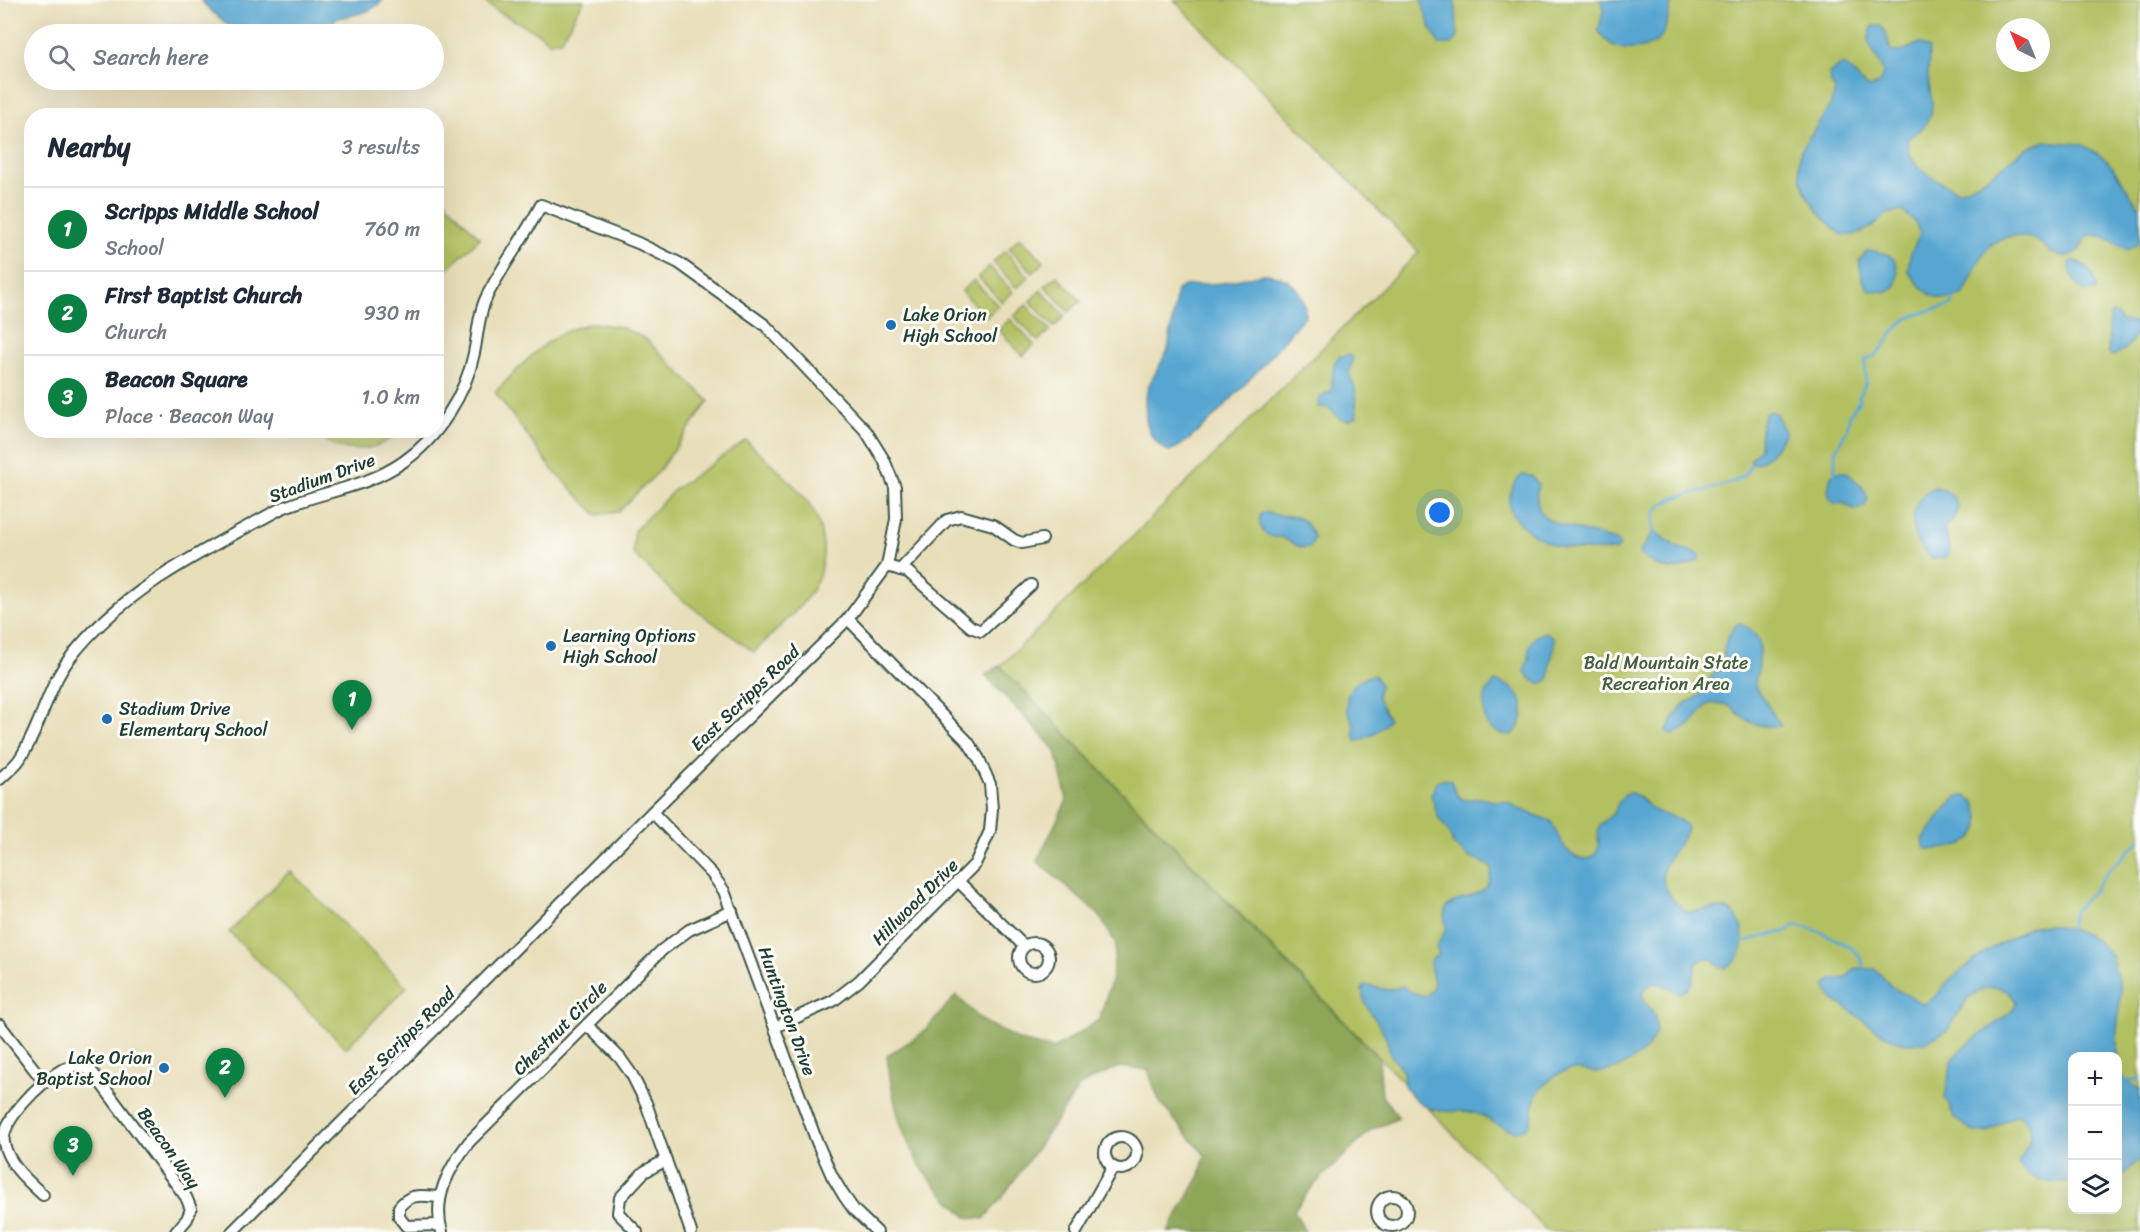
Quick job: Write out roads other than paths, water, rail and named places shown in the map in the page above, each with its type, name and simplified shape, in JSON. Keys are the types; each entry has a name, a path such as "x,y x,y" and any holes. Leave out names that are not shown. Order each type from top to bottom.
{"street":[{"name":"East Scripps Road","path":"232,1232 848,619 887,566 896,519 895,487 884,460 866,431 765,325 679,263 638,243 542,206"},
{"name":"Stadium Drive","path":"444,420 452,409 469,370 486,298 542,206"},
{"name":"Stadium Drive","path":"0,779 18,762 55,681 70,658 117,609 156,580 280,509 301,500 367,482 403,462 430,438"},
{"path":"900,570 947,520 962,516 993,525 1022,543 1042,539"},
{"path":"887,566 908,572 971,627 981,631 1031,585"},
{"name":"Hillwood Drive","path":"775,1027 833,1001 859,981 975,864 990,831 992,809 990,784 979,759 968,742 848,619"},
{"name":"Huntington Drive","path":"652,812 712,874 724,891 817,1142 832,1176 854,1210 877,1232"},
{"path":"959,882 1024,946"},
{"name":"Chestnut Circle","path":"440,1197 417,1195 406,1198 399,1207 399,1217 406,1226 441,1228 440,1197 448,1172 469,1142 649,962 672,942 701,923 732,911"},
{"path":"0,1025 44,1082"},
{"path":"587,1026 620,1058 632,1076 645,1102 691,1232"},
{"name":"Beacon Way","path":"43,1195 7,1155 3,1139 6,1127 14,1113 44,1082 62,1070 77,1065 91,1071 186,1197 191,1209 187,1220 176,1232"},
{"path":"637,1232 618,1213 620,1198 644,1172 666,1160"},
{"path":"1076,1232 1113,1167"},
{"path":"1403,1221 1410,1232"}],"water":[{"path":"201,0 383,0 372,9 335,19 333,24 227,24"},
{"path":"1421,0 1455,0 1458,37 1452,44 1439,44"},
{"path":"1600,0 1672,0 1667,24 1657,41 1637,49 1623,49 1611,44 1598,31 1604,8"},
{"path":"1872,26 1881,26 1891,51 1901,52 1919,43 1929,49 1928,79 1932,102 1931,114 1923,128 1908,139 1911,158 1924,171 1958,191 1989,176 2026,148 2045,141 2081,144 2100,155 2111,165 2140,208 2140,239 2137,245 2127,250 2103,236 2089,235 2076,253 2060,256 2052,253 2040,242 2010,236 1998,240 1984,253 1964,294 1946,299 1925,291 1908,271 1910,255 1920,234 1915,222 1902,211 1887,214 1872,227 1854,235 1842,235 1824,219 1804,190 1799,167 1800,155 1832,100 1835,89 1830,82 1829,73 1843,64 1871,88 1881,82 1883,71 1868,41"},
{"path":"1867,251 1883,253 1894,259 1898,271 1895,287 1886,292 1869,290 1862,279 1859,261"},
{"path":"2073,260 2090,271 2096,290 2085,292 2078,286 2070,266"},
{"path":"1263,274 1279,277 1293,285 1302,298 1305,315 1265,363 1215,416 1190,439 1169,452 1151,435 1146,421 1145,397 1168,350 1177,290 1185,286 1222,283"},
{"path":"2113,313 2121,321 2136,323 2138,327 2129,345 2112,356 2108,352 2110,314"},
{"path":"1349,355 1353,358 1349,373 1355,388 1357,416 1349,420 1340,419 1329,408 1318,407 1319,400 1325,393 1331,393 1334,364 1340,356"},
{"path":"1770,411 1776,414 1785,433 1767,457 1751,464 1751,459 1760,448 1761,425 1765,413"},
{"path":"1847,472 1863,488 1868,498 1865,507 1855,510 1843,503 1836,504 1830,500 1828,490 1831,475"},
{"path":"1522,475 1532,476 1538,484 1538,507 1549,520 1618,542 1620,546 1615,551 1564,548 1545,541 1526,529 1518,522 1509,504 1513,486"},
{"path":"1935,487 1950,494 1958,508 1952,521 1944,527 1950,550 1947,557 1933,559 1917,541 1913,517 1922,496"},
{"path":"1265,512 1294,517 1305,522 1314,538 1310,547 1299,546 1281,537 1266,534 1260,522 1260,515"},
{"path":"1654,532 1678,548 1697,553 1700,555 1699,560 1675,569 1654,564 1639,553"},
{"path":"1738,623 1755,634 1759,641 1760,658 1755,686 1781,726 1755,724 1730,707 1716,703 1708,704 1688,726 1672,735 1666,731 1682,706 1699,696 1712,676 1724,664 1726,642"},
{"path":"1546,632 1553,637 1554,648 1549,678 1539,684 1525,672 1531,642"},
{"path":"1374,675 1380,685 1377,697 1389,720 1375,733 1357,741 1347,709 1348,696 1357,682"},
{"path":"1495,682 1505,684 1512,689 1522,702 1522,719 1512,735 1494,731 1489,727 1484,716 1486,692"},
{"path":"1447,779 1451,781 1457,795 1463,800 1480,798 1506,801 1551,821 1568,851 1574,856 1587,859 1596,854 1600,826 1615,811 1623,795 1635,794 1651,808 1680,820 1687,828 1663,873 1664,882 1674,901 1688,912 1712,908 1726,909 1737,917 1742,931 1740,953 1737,959 1726,968 1721,967 1710,958 1703,959 1697,963 1692,983 1681,993 1657,983 1648,986 1642,992 1656,1024 1655,1034 1644,1051 1627,1064 1607,1071 1572,1069 1555,1076 1536,1096 1530,1123 1518,1131 1506,1129 1472,1112 1439,1111 1417,1100 1405,1087 1402,1070 1391,1055 1384,1033 1363,996 1362,990 1365,985 1389,990 1403,986 1411,992 1425,996 1434,983 1430,960 1439,955 1436,947 1446,929 1445,911 1456,901 1480,893 1490,879 1491,866 1470,858 1453,844 1450,834 1439,819 1431,795 1437,781"},
{"path":"1958,796 1965,796 1975,802 1979,814 1979,826 1976,833 1971,839 1956,846 1925,849 1923,840 1941,814"},
{"path":"2048,925 2085,933 2099,943 2111,956 2121,990 2117,1052 2068,1052 2068,1182 2041,1181 2022,1170 2018,1163 2029,1143 2031,1132 2025,1120 2018,1114 1987,1132 1975,1133 1954,1117 1945,1097 1952,1061 1958,1052 2013,1010 2016,1002 2009,992 1997,987 1984,988 1968,998 1947,1031 1926,1042 1908,1043 1897,1041 1878,1031 1833,1000 1825,986 1831,980 1846,978 1855,968 1875,969 1893,988 1924,1004 1936,996 1949,980 1984,953 2032,926"},
{"path":"2122,1077 2140,1090 2140,1159 2122,1175"}],"waterway":[{"path":"1835,474 1835,451 1847,430 1850,414 1859,402 1866,382 1865,360 1878,353 1904,321 1950,306 1954,299"},
{"path":"1654,532 1654,515 1661,506 1682,496 1734,482 1743,476 1751,464"},
{"path":"2069,929 2074,911 2108,871 2140,840"},
{"path":"1741,942 1788,931 1793,926 1809,928 1849,947 1861,958 1864,972"},
{"path":"2122,1081 2140,1079"}],"place":[{"name":"Lake Orion High School","path":"891,325"},
{"name":"Learning Options High School","path":"551,646"},
{"name":"Stadium Drive Elementary School","path":"107,719"},
{"name":"Scripps Middle School","path":"352,730"},
{"name":"Lake Orion Baptist School","path":"164,1068"},
{"name":"First Baptist Church","path":"225,1098"},
{"name":"Beacon Square","path":"73,1176"}],"park label":[{"name":"Bald Mountain State Recreation Area","path":"1666,673"}]}
